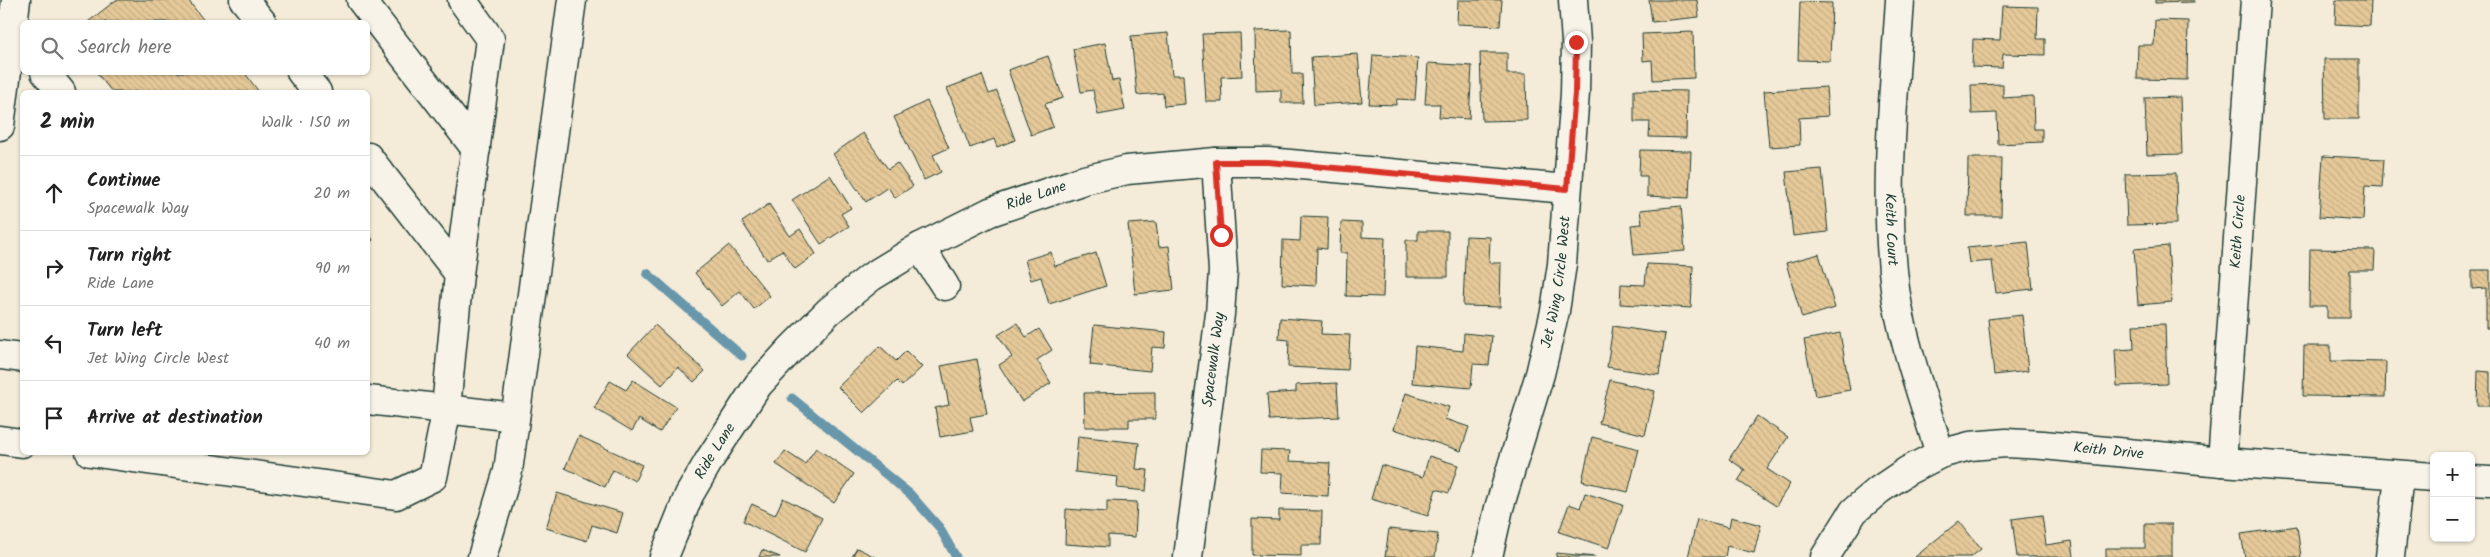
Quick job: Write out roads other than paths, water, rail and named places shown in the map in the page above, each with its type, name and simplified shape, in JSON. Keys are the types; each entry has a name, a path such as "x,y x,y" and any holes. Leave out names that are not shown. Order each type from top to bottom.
{"street":[{"path":"0,126 17,38 16,0"},
{"path":"244,0 260,20"},
{"path":"361,0 476,149"},
{"path":"111,455 396,495 433,477 446,409 459,274 490,39 462,0"},
{"path":"482,557 508,471 570,12 550,0"},
{"name":"Jet Wing Circle West","path":"1488,557 1499,508 1540,374 1556,311 1562,264 1575,85 1576,42 1572,0"},
{"name":"Keith Court","path":"1900,0 1888,201 1891,250 1902,325 1940,454"},
{"name":"Keith Circle","path":"2222,462 2255,0"},
{"path":"47,75 59,90"},
{"path":"303,75 315,90"},
{"path":"370,160 459,274"},
{"name":"Ride Lane","path":"664,557 690,496 710,460 758,385 829,311 870,277 920,247 990,212 1084,180 1127,170 1216,162 1268,162 1567,189"},
{"name":"Spacewalk Way","path":"1188,557 1220,314 1222,271 1216,162"},
{"path":"920,247 945,286"},
{"path":"0,355 20,358"},
{"path":"370,400 515,417"},
{"path":"0,440 20,443"},
{"name":"Keith Drive","path":"1825,557 1854,511 1878,490 1940,454 1970,446 2006,443 2222,462 2430,477"},
{"path":"2390,557 2399,475"},
{"path":"2475,480 2490,481"}],"waterway":[{"path":"647,273 742,356"},
{"path":"792,398 910,494 939,527 956,557"}]}
